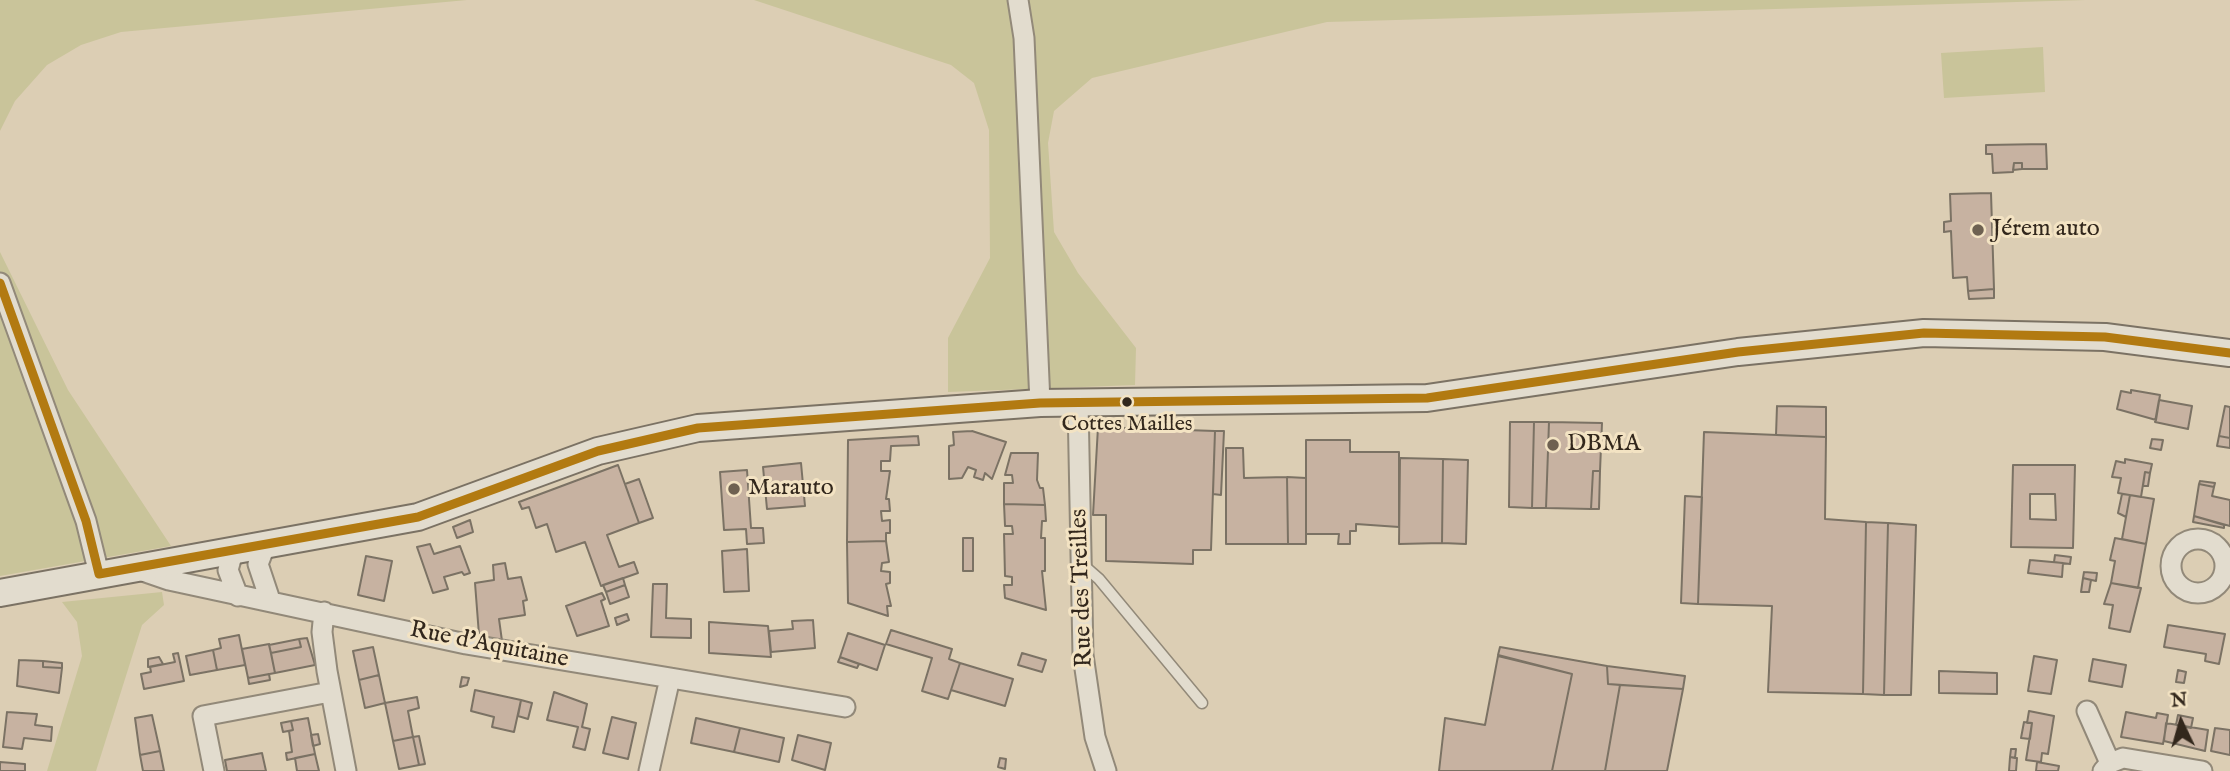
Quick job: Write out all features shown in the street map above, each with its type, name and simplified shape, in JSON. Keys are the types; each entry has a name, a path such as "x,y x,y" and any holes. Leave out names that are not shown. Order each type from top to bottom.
{"street":[{"path":"1018,0 1024,38 1040,403"},
{"path":"1024,38 1030,0"},
{"path":"0,283 86,521 99,574"},
{"path":"0,593 418,517 598,451 698,428 1040,403 1427,398 1738,352 1924,333 2105,337 2230,353"},
{"name":"Rue des Treilles","path":"1079,402 1081,625 1095,737 1107,771"},
{"path":"264,546 258,564 270,600"},
{"path":"233,552 228,570 239,596"},
{"name":"Rue d'Aquitaine","path":"137,569 155,577 466,644 845,707"},
{"path":"324,612 322,632 330,692 346,771"},
{"path":"649,771 670,677"},
{"path":"214,771 196,713 330,692"},
{"path":"2087,711 2107,767 2123,758 2202,771"}],"lane":[{"path":"1080,562 1099,579 1202,704"}],"shaded area":[{"path":"0,0 467,0 121,32 81,45 47,65 15,101 0,131"},
{"path":"754,0 2086,0 1327,22 1092,78 1054,111 1048,143 1054,232 1078,273 1136,348 1135,385 948,392 948,338 990,258 989,130 974,83 951,65"},
{"path":"2043,47 2045,92 1944,98 1941,53"},
{"path":"0,252 68,390 171,546 0,576"},
{"path":"162,592 164,605 142,625 96,771 47,771 82,656 77,622 62,602"}],"building":[{"path":"2046,144 2047,169 2022,169 2022,163 2014,163 2013,172 1993,173 1992,154 1986,154 1986,145"},
{"path":"2014,163 2022,163 2022,169 2013,170"},
{"path":"1991,193 1994,289 1968,291 1967,277 1953,278 1951,231 1944,232 1944,222 1951,221 1950,194"},
{"path":"1994,289 1994,298 1969,299 1968,291"},
{"path":"2131,390 2160,395 2156,420 2117,409 2121,391 2131,393"},
{"path":"2159,400 2192,406 2188,429 2155,422"},
{"path":"1777,406 1826,407 1826,437 1776,435"},
{"path":"2225,406 2230,407 2230,438 2219,436"},
{"path":"1510,422 1534,422 1532,508 1509,507"},
{"path":"1534,422 1549,422 1546,508 1532,508"},
{"path":"1549,422 1602,423 1600,471 1593,471 1591,509 1546,508"},
{"path":"1098,427 1215,431 1211,550 1193,550 1193,564 1106,561 1106,515 1093,515"},
{"path":"972,431 1006,442 992,479 985,473 983,480 974,477 976,470 968,467 962,478 949,479 949,446 954,445 953,432"},
{"path":"1215,431 1224,431 1221,495 1213,494"},
{"path":"1704,432 1826,437 1825,519 1866,522 1863,694 1768,692 1772,606 1698,604"},
{"path":"918,436 919,445 891,446 890,461 881,461 881,471 890,471 886,499 889,499 890,511 881,511 882,521 890,520 890,533 886,533 886,541 847,542 848,440"},
{"path":"2219,436 2230,438 2230,448 2217,446"},
{"path":"2152,439 2163,440 2161,450 2150,448"},
{"path":"1306,440 1350,440 1350,452 1399,452 1399,527 1356,524 1356,531 1350,531 1350,544 1338,544 1339,534 1306,534"},
{"path":"1226,448 1243,448 1244,478 1287,477 1288,544 1226,544"},
{"path":"1011,453 1038,453 1037,480 1040,488 1043,488 1045,505 1004,504 1004,483 1013,483 1012,475 1005,475"},
{"path":"1400,458 1443,459 1442,543 1399,544"},
{"path":"1443,459 1468,460 1466,544 1442,543"},
{"path":"2125,459 2152,464 2150,473 2145,472 2141,497 2118,493 2121,478 2112,477 2116,461 2125,463"},
{"path":"801,463 805,506 767,509 763,467"},
{"path":"618,465 639,523 607,535 619,567 634,562 638,573 601,586 585,542 556,552 547,524 536,528 529,507 522,509 519,502"},
{"path":"2013,465 2075,465 2073,548 2011,547","holes":["2030,494 2055,494 2056,520 2030,519"]},
{"path":"747,470 751,528 763,528 764,543 747,544 746,529 724,530 720,472"},
{"path":"1593,471 1600,471 1599,509 1591,509"},
{"path":"2145,472 2150,473 2148,486 2143,486"},
{"path":"1287,477 1306,478 1306,544 1288,544"},
{"path":"639,479 653,518 639,523 625,484"},
{"path":"2200,481 2215,483 2214,487 2199,484"},
{"path":"2199,484 2214,487 2212,496 2230,500 2230,526 2194,516"},
{"path":"2122,494 2130,495 2126,517 2118,513"},
{"path":"2130,495 2154,499 2146,544 2122,539"},
{"path":"1685,496 1702,497 1698,604 1681,603"},
{"path":"1004,504 1045,505 1046,521 1042,521 1041,538 1045,538 1045,571 1042,571 1046,610 1005,598 1004,585 1012,585 1012,577 1005,576 1004,534 1013,534 1012,526 1005,526"},
{"path":"2194,516 2224,525 2224,528 2193,522"},
{"path":"470,520 473,532 457,538 453,527"},
{"path":"1866,522 1888,523 1884,695 1863,694"},
{"path":"1888,523 1916,525 1911,695 1884,695"},
{"path":"963,538 973,538 973,571 963,571"},
{"path":"2115,538 2146,544 2138,588 2111,583 2115,561 2110,560"},
{"path":"886,541 889,562 882,563 881,571 890,572 890,583 886,584 891,606 887,606 888,616 848,603 847,542"},
{"path":"430,544 434,554 460,546 470,573 464,575 462,572 444,577 448,589 433,593 417,547"},
{"path":"747,549 749,591 724,592 722,551"},
{"path":"2055,555 2071,557 2070,564 2054,562"},
{"path":"366,556 392,561 384,601 358,595"},
{"path":"2030,560 2063,563 2062,577 2028,573"},
{"path":"505,563 508,579 521,577 527,600 523,601 525,615 499,619 502,641 479,635 475,583 494,580 493,565"},
{"path":"2084,572 2097,573 2096,581 2083,578"},
{"path":"623,578 625,585 606,592 603,585"},
{"path":"2083,578 2091,580 2089,592 2081,592"},
{"path":"2111,583 2141,588 2130,632 2109,628 2113,605 2104,604"},
{"path":"653,584 667,584 666,618 691,619 691,638 651,637"},
{"path":"625,585 629,597 610,604 606,592"},
{"path":"602,593 605,599 601,601 609,626 577,636 566,606"},
{"path":"627,614 629,620 617,625 615,618"},
{"path":"813,620 815,648 771,652 769,631 793,629 792,621"},
{"path":"709,622 768,626 771,657 709,653"},
{"path":"2168,625 2225,634 2219,664 2205,661 2206,654 2164,647"},
{"path":"891,630 952,649 949,659 960,663 948,699 922,691 932,658 886,644"},
{"path":"848,633 885,645 877,670 840,657"},
{"path":"239,635 245,665 217,670 213,650 221,648 219,639"},
{"path":"307,638 315,665 275,673 271,653 301,647 299,639"},
{"path":"299,639 301,647 271,653 269,645"},
{"path":"269,644 275,673 248,678 242,649"},
{"path":"373,647 379,675 359,680 353,651"},
{"path":"1500,647 1607,666 1608,684 1620,685 1605,771 1552,771 1572,674 1498,655"},
{"path":"213,650 217,670 190,675 186,656"},
{"path":"178,653 184,681 144,689 141,674 151,672 150,667 175,662 173,654"},
{"path":"1022,653 1046,660 1042,672 1018,665"},
{"path":"1498,656 1572,674 1552,771 1439,771 1445,718 1485,725"},
{"path":"2034,656 2057,660 2051,694 2028,691"},
{"path":"159,657 163,664 148,667 148,659"},
{"path":"840,657 859,664 857,668 838,662"},
{"path":"2093,659 2126,665 2122,687 2089,681"},
{"path":"19,660 43,661 43,667 62,668 59,693 17,686"},
{"path":"43,661 62,663 62,668 43,667"},
{"path":"960,663 1013,679 1005,706 951,690"},
{"path":"1607,666 1685,676 1683,689 1608,684"},
{"path":"2178,670 2186,672 2184,683 2176,682"},
{"path":"1939,671 1997,673 1997,694 1939,693"},
{"path":"269,674 270,680 249,684 248,678"},
{"path":"379,675 385,703 365,708 359,680"},
{"path":"462,677 469,678 467,685 460,687"},
{"path":"1620,685 1683,689 1667,771 1605,771"},
{"path":"475,690 521,700 514,732 492,727 494,717 471,711"},
{"path":"554,692 587,704 582,727 590,729 585,750 573,747 578,727 547,720"},
{"path":"417,697 419,708 408,711 413,737 393,741 385,703"},
{"path":"521,700 532,703 528,719 518,716"},
{"path":"2029,711 2054,716 2048,754 2042,753 2041,762 2026,760 2032,723 2027,723"},
{"path":"7,712 37,714 35,725 52,727 51,741 24,738 22,749 3,747"},
{"path":"2126,712 2156,718 2157,713 2168,715 2163,744 2121,737"},
{"path":"152,715 160,751 140,755 135,718"},
{"path":"2178,715 2193,718 2191,728 2176,725"},
{"path":"612,717 636,723 628,759 603,753"},
{"path":"308,718 315,754 287,760 286,753 292,752 289,731 293,730 291,721"},
{"path":"696,718 740,728 734,752 691,743"},
{"path":"291,721 293,730 283,732 281,723"},
{"path":"2024,722 2032,723 2030,739 2021,738"},
{"path":"2166,723 2208,730 2205,751 2164,741"},
{"path":"740,728 784,738 779,762 734,752"},
{"path":"2215,728 2230,730 2230,755 2211,751"},
{"path":"318,734 320,744 313,746 311,735"},
{"path":"798,735 831,743 825,770 792,760"},
{"path":"419,736 425,764 419,765 413,737"},
{"path":"413,737 419,765 399,769 393,741"},
{"path":"2011,749 2016,749 2015,758 2010,757"},
{"path":"160,751 164,771 143,771 140,755"},
{"path":"262,753 266,771 227,771 225,760"},
{"path":"315,754 319,771 297,771 295,758"},
{"path":"2010,757 2017,758 2016,771 2009,771"},
{"path":"1000,758 1006,759 1005,769 998,767"},
{"path":"0,762 25,764 25,771 0,771"},
{"path":"2037,762 2059,766 2058,771 2036,771"}],"transit line":[{"path":"0,283 86,521 99,574 418,517 598,451 698,428 1040,403 1427,398 1738,352 1924,333 2105,337 2230,353"}],"place":[{"name":"Jérem auto","path":"1978,230"},
{"name":"Cottes Mailles","path":"1127,402"},
{"name":"DBMA","path":"1553,445"},
{"name":"Marauto","path":"734,489"}]}
